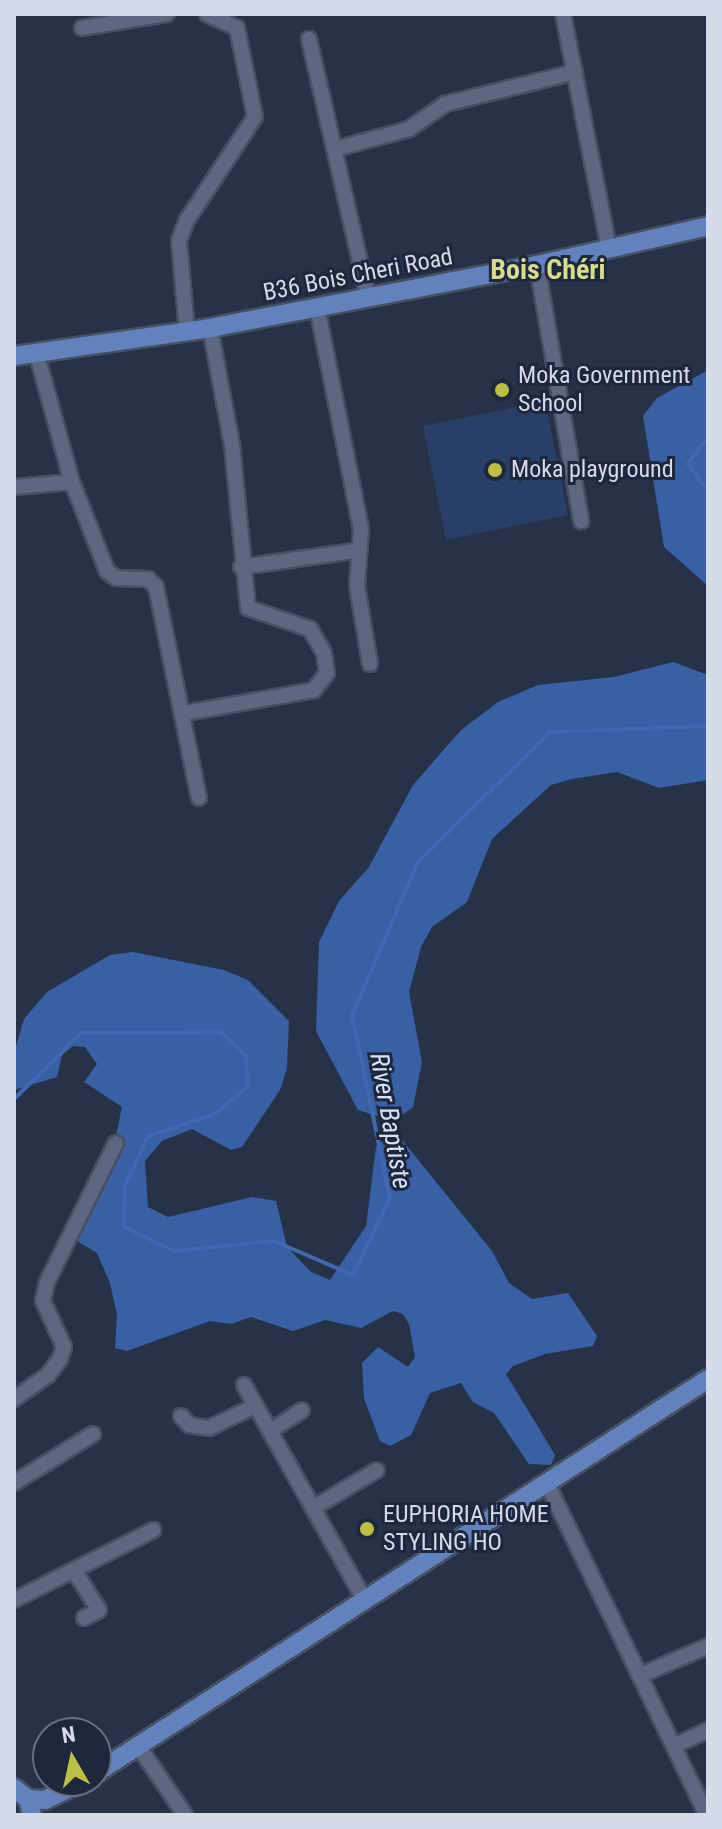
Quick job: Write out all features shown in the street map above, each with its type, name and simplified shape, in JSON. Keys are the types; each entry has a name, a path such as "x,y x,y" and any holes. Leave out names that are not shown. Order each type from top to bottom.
{"main road":[{"name":"B36 Bois Cheri Road","path":"14,356 210,328 537,265 708,226"},
{"path":"112,1763 708,1379"},
{"path":"42,1815 60,1797"}],"street":[{"path":"82,28 167,14"},
{"path":"187,332 179,240 187,220 255,117 237,28 207,14"},
{"path":"563,14 609,249"},
{"path":"309,39 368,297"},
{"path":"335,149 409,129 445,104 575,72"},
{"path":"537,265 581,521"},
{"path":"317,307 349,454 360,550 357,586 370,664"},
{"path":"185,713 288,697 323,684 327,673 318,640 297,621 250,612 241,567 232,445 210,328"},
{"path":"37,355 72,482 107,571 116,578 148,579 156,587 185,713 199,798"},
{"path":"14,487 72,482"},
{"path":"241,567 360,550"},
{"path":"14,1399 48,1375 60,1359 64,1347 43,1301 47,1282 116,1143"},
{"path":"244,1385 365,1601"},
{"path":"181,1416 189,1425 209,1428 255,1406"},
{"path":"270,1431 302,1410"},
{"path":"14,1483 93,1434"},
{"path":"313,1508 377,1470"},
{"path":"546,1481 676,1745 707,1815"},
{"path":"14,1600 75,1572 153,1530"},
{"path":"75,1572 99,1610 84,1618"},
{"path":"641,1675 708,1646"},
{"path":"676,1745 708,1730"},
{"path":"139,1747 185,1815"}],"shaded area":[{"path":"708,370 708,586 664,547 643,416 657,398"},
{"name":"Moka playground","path":"545,401 568,515 446,540 423,426"},
{"path":"673,662 708,675 708,780 659,788 617,772 572,779 551,785 492,839 467,902 432,927 421,947 409,992 422,1062 413,1107 394,1121 358,1110 316,1031 319,942 339,901 369,867 413,785 461,730 498,702 538,685 614,677"},
{"path":"133,952 224,970 248,980 289,1021 287,1068 280,1090 242,1147 231,1150 192,1129 162,1141 145,1161 148,1207 168,1217 252,1197 276,1201 287,1247 311,1272 330,1280 366,1226 376,1147 394,1130 492,1251 509,1283 532,1299 568,1293 597,1336 593,1346 545,1354 513,1366 506,1374 555,1455 551,1465 529,1464 494,1413 473,1402 461,1383 430,1393 411,1435 390,1446 380,1441 364,1398 362,1363 378,1347 408,1367 415,1357 409,1324 403,1314 393,1311 361,1328 325,1320 293,1331 251,1317 231,1324 210,1321 127,1351 115,1348 117,1315 110,1283 97,1253 70,1237 115,1141 122,1107 84,1082 97,1064 85,1047 73,1046 62,1055 57,1077 14,1090 14,1053 24,1019 47,992 110,955"}],"waterway":[{"name":"River Baptiste","path":"708,437 688,464 708,491"},
{"name":"River Baptiste","path":"14,1099 81,1033 221,1032 246,1055 247,1087 215,1114 148,1136 125,1186 124,1227 174,1251 274,1241 353,1275 390,1198 352,1015 417,863 550,732 708,726"}],"place":[{"name":"Moka Government School","path":"502,390"},
{"name":"Moka playground","path":"495,470"},
{"name":"EUPHORIA HOME STYLING HO","path":"367,1529"}],"district":[{"name":"Bois Chéri","path":"548,270"}]}
